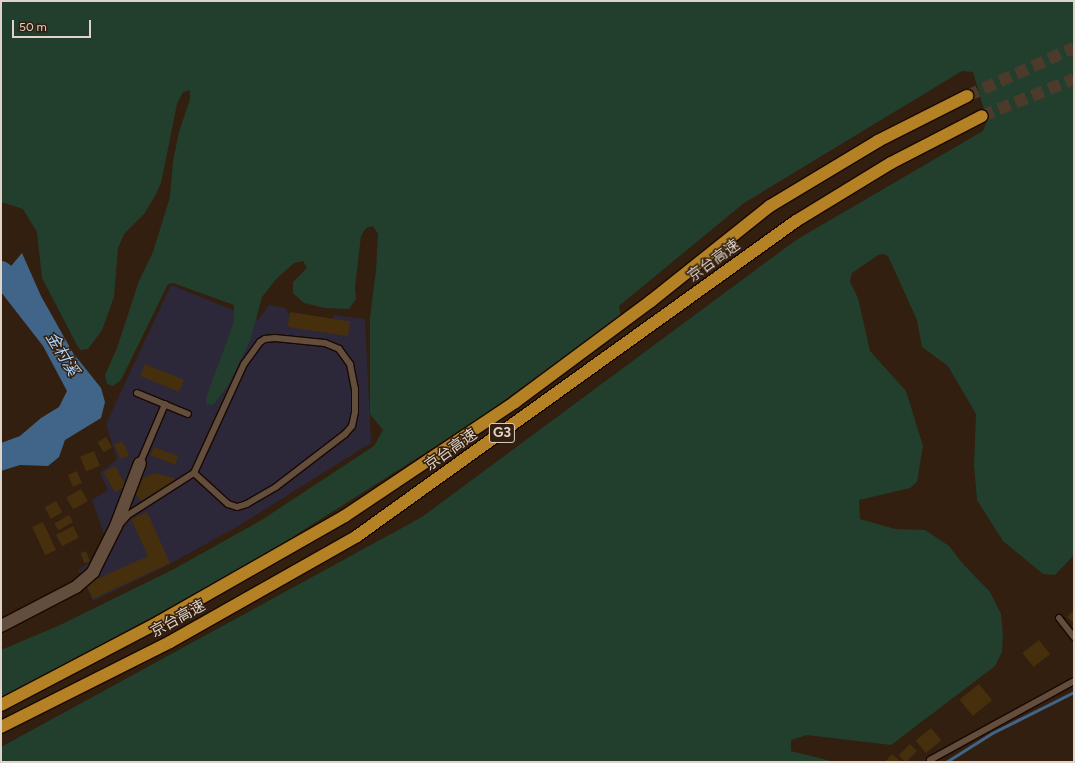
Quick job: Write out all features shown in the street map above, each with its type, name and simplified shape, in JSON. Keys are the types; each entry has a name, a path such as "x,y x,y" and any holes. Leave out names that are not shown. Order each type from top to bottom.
{"highway":[{"name":"京台高速","path":"1,705 159,622 345,516 515,402 651,301 770,206 878,141 967,96"},
{"name":"京台高速","path":"3,725 170,642 357,536 796,221 891,163 982,116"}],"street":[{"path":"1,626 76,587 92,572 116,526 140,463"}],"lane":[{"path":"116,526 128,515 194,473 244,364 260,342 265,339 275,338 326,343 339,349 350,364 355,389 355,412 352,426 345,434 276,487 247,504 237,507 228,504 194,473"},
{"path":"137,393 188,414"},
{"path":"140,463 165,404"},
{"path":"1058,618 1074,637"},
{"path":"930,760 1074,681"}],"shaded area":[{"path":"171,285 258,320 269,305 286,308 292,320 331,324 334,315 365,319 371,443 240,525 170,564 93,601 78,570 91,561 104,534 92,500 108,490 100,473 117,459 106,424"}],"green space":[{"path":"1,1 1074,1 1074,555 1055,575 1043,574 1003,541 977,500 974,465 976,414 948,366 922,347 917,320 888,256 883,254 878,255 852,273 850,282 858,298 870,351 906,391 923,446 917,482 910,488 859,500 860,519 895,529 925,530 949,546 963,564 990,592 1001,614 1003,635 1002,652 995,666 891,745 807,735 791,740 791,751 835,762 1,762 1,747 422,517 796,240 983,131 987,120 973,72 962,71 744,203 619,306 621,317 471,424 267,553 165,610 1,698 1,650 58,626 174,569 260,521 374,446 383,430 370,414 370,317 376,271 378,234 373,226 366,228 361,236 355,287 356,299 349,309 325,308 304,303 293,293 293,282 307,268 303,261 294,263 277,278 262,297 251,338 229,384 213,405 206,404 207,395 234,322 234,305 173,283 168,284 121,380 113,386 107,384 105,375 117,348 139,281 153,252 170,197 173,161 179,132 190,99 190,90 183,92 177,104 161,183 156,194 144,214 124,234 118,248 114,297 102,330 88,349 81,350 78,347 42,278 37,232 23,209 1,202"}],"water":[{"path":"22,253 41,296 73,353 101,388 105,402 101,418 65,440 59,457 48,466 20,465 1,471 1,443 20,436 41,418 59,407 67,391 43,346 1,292 1,278"}],"building":[{"path":"290,312 350,322 348,336 288,327"},
{"path":"145,364 184,380 179,392 140,376"},
{"path":"106,437 112,447 104,452 97,442"},
{"path":"122,441 129,455 121,459 114,445"},
{"path":"154,447 178,456 175,465 151,455"},
{"path":"94,451 100,466 86,471 80,457"},
{"path":"115,466 126,486 115,492 104,472"},
{"path":"77,471 82,483 73,487 68,475"},
{"path":"155,473 174,478 175,480 141,501 136,495 143,478"},
{"path":"81,489 88,501 73,510 66,498"},
{"path":"56,501 62,512 51,519 45,507"},
{"path":"147,512 170,563 93,599 86,584 148,556 131,519"},
{"path":"69,515 73,522 58,530 54,524"},
{"path":"43,522 56,550 45,555 32,527"},
{"path":"73,526 79,538 62,546 56,535"},
{"path":"86,551 90,561 85,563 80,553"},
{"path":"1074,610 1074,623 1067,617"},
{"path":"1039,640 1050,654 1034,667 1022,653"},
{"path":"979,684 992,700 973,716 960,700"},
{"path":"931,728 941,740 926,753 916,741"},
{"path":"910,744 917,751 906,762 899,755"},
{"path":"892,754 901,762 885,762"}],"waterway":[{"name":"金村溪","path":"1,270 12,278 21,292"},
{"path":"946,762 992,733 1074,692"}],"tunnel":[{"path":"967,96 1074,48"},
{"path":"982,116 1074,79"}]}
